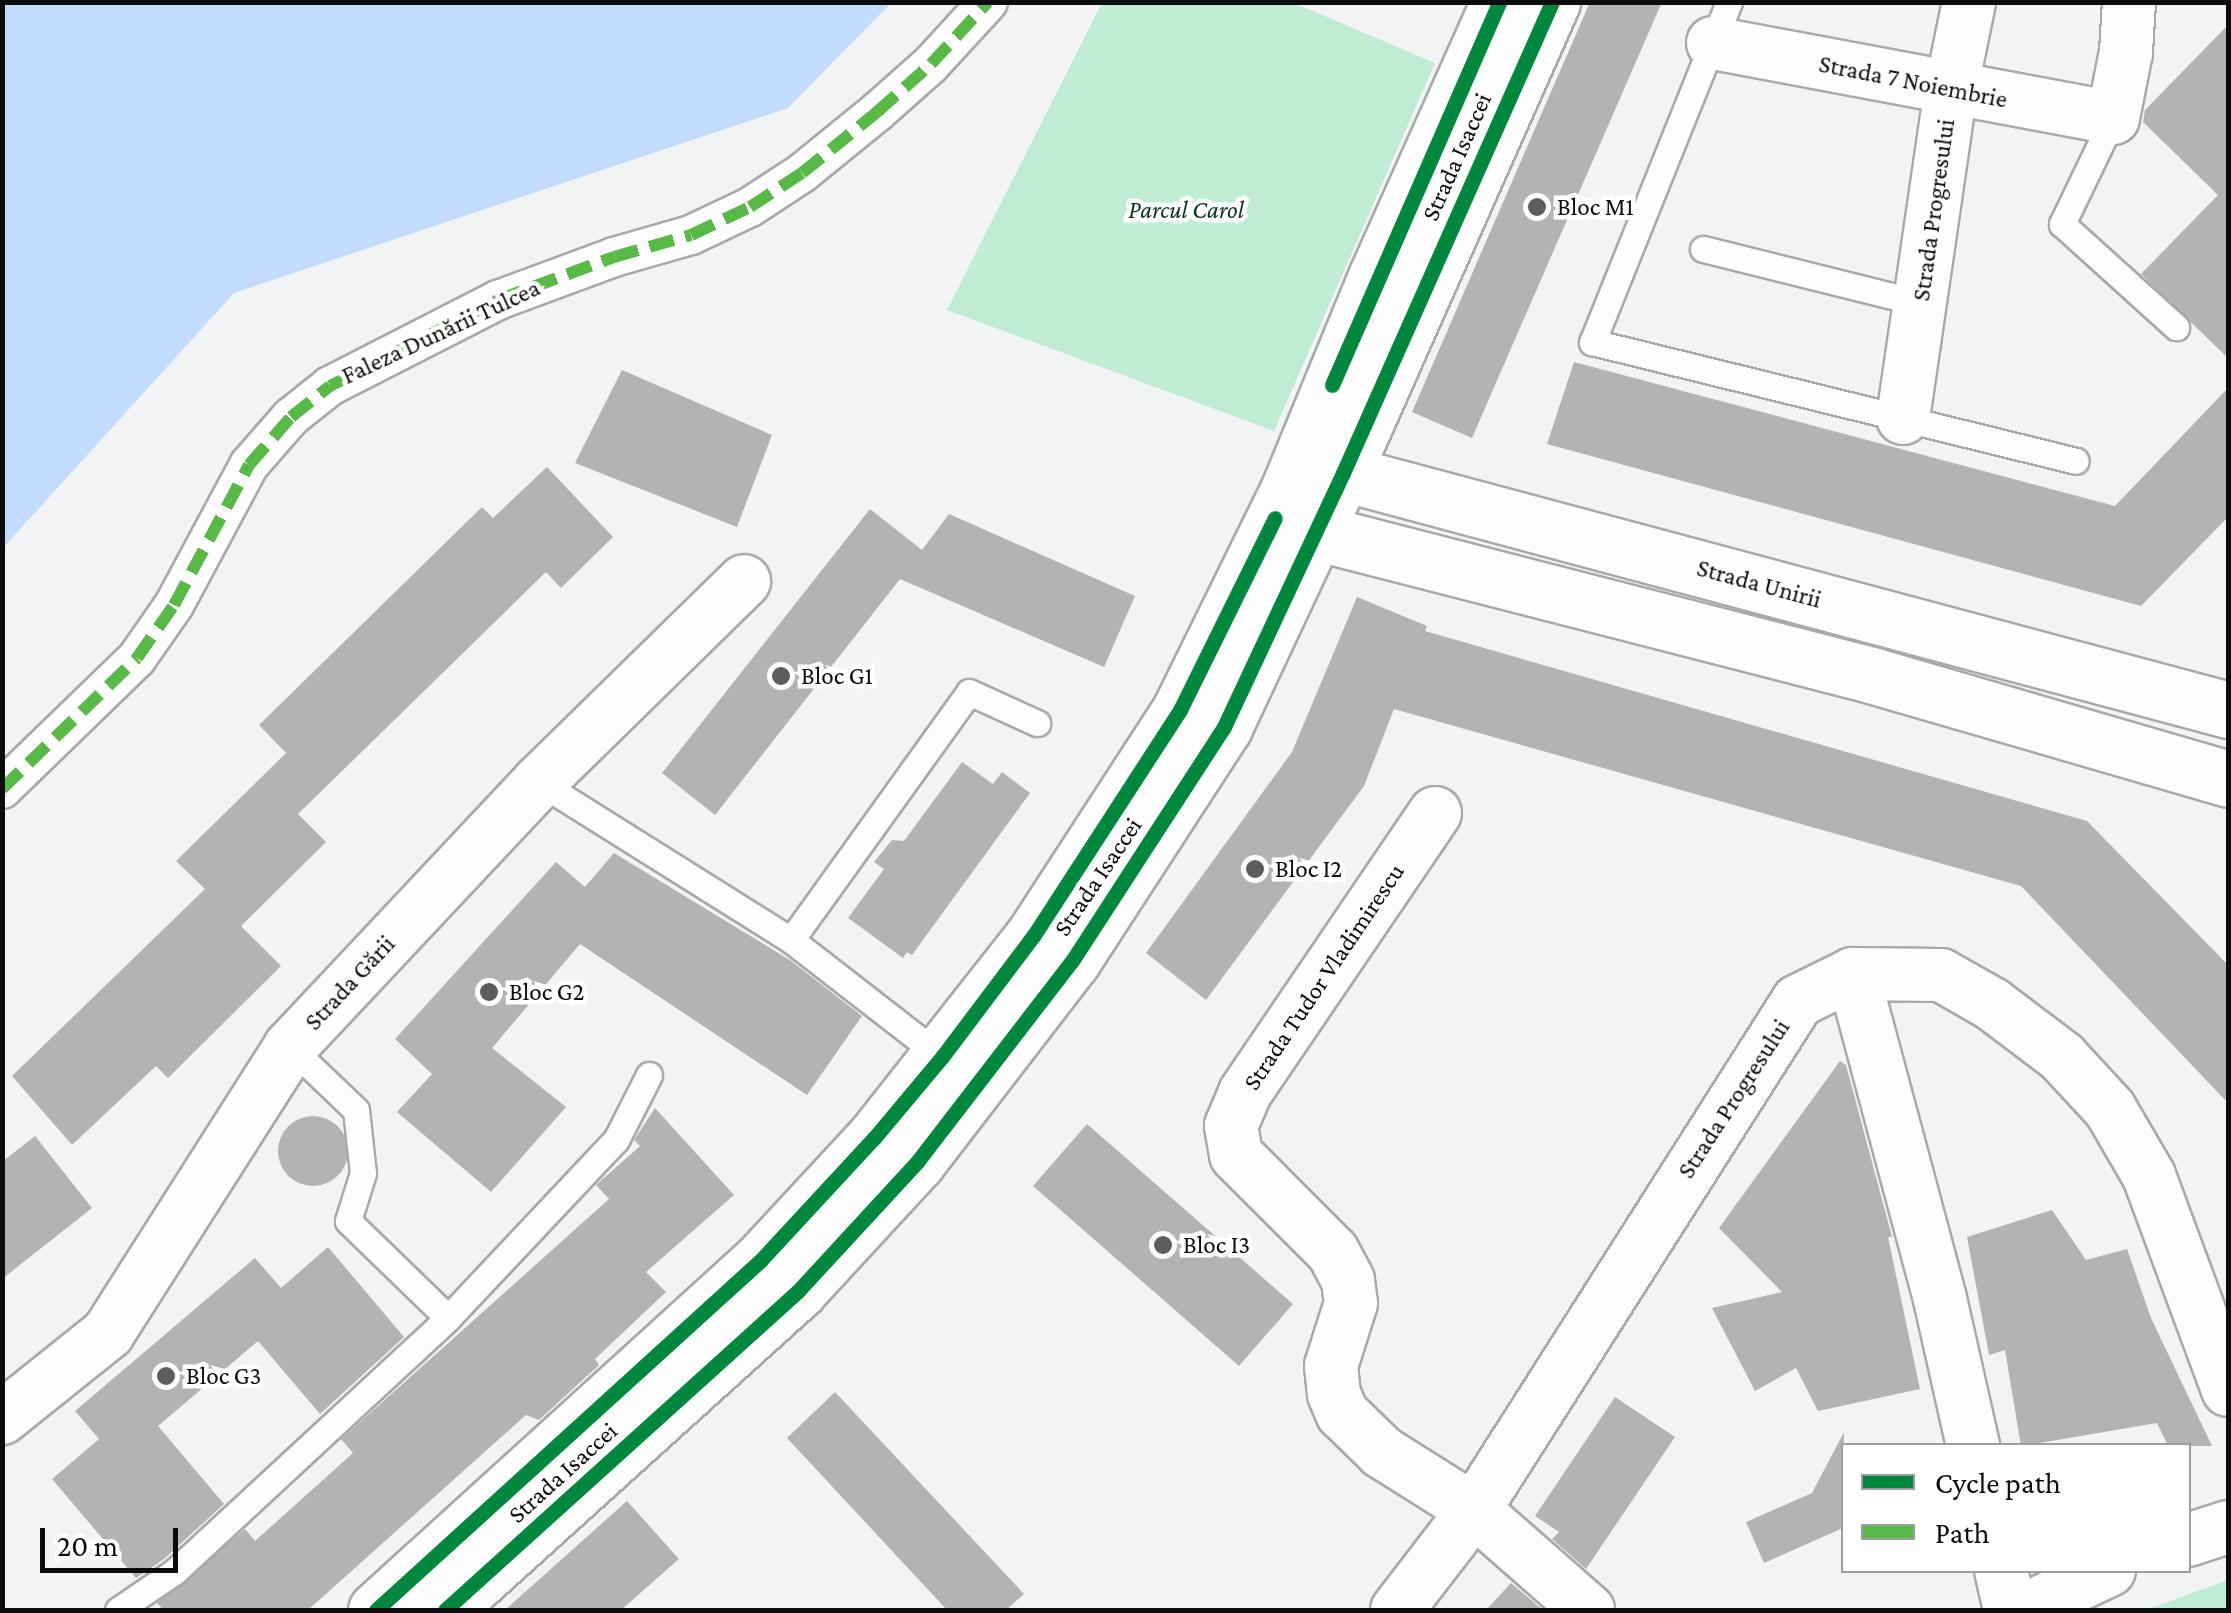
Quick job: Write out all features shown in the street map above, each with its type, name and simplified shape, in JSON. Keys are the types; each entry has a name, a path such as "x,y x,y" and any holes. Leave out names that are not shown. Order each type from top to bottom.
{"main road":[{"name":"Strada Isaccei","path":"445,1610 798,1291 917,1162 1072,961 1169,814 1224,727 1332,385 1499,2"},
{"name":"Strada Isaccei","path":"376,1610 760,1262 875,1137 942,1057 1034,935 1180,710 1293,512 1343,473 1552,2"},
{"name":"Strada Unirii","path":"1343,473 2228,710"},
{"path":"1293,512 2228,779"}],"street":[{"name":"Faleza Dunării Tulcea","path":"2,789 138,658 174,605 250,464 291,417 330,386 498,300 614,257 691,234 750,207 802,173 877,112 931,64 988,2"},
{"name":"Strada Progresului","path":"1902,418 1951,90 1968,2"},
{"path":"2113,118 2126,52 2129,2"},
{"name":"Strada 7 Noiembrie","path":"1721,23 1951,90 2113,118"},
{"name":"Strada Gării","path":"2,1418 108,1333 147,1265 290,1047 539,782 744,581"},
{"name":"Strada Tudor Vladimirescu","path":"1434,812 1245,1093 1232,1126 1236,1155 1333,1252 1348,1280 1350,1303 1331,1366 1334,1394 1342,1413 1382,1452 1474,1510 1588,1610"},
{"name":"Strada Progresului","path":"1397,1610 1474,1510 1798,1000 1853,974"},
{"path":"1972,1443 1940,1299 1853,974 1940,975 1992,1004 2062,1057 2110,1110 2149,1176 2228,1390"},
{"path":"2191,1539 2228,1527"},
{"path":"2003,1573 2010,1610"},
{"path":"2024,1610 2103,1573"}],"lane":[{"path":"1721,23 1592,342 2076,461"},
{"path":"2113,118 2062,224 2176,327"},
{"path":"1702,249 1920,303"},
{"path":"791,940 969,692 1037,723"},
{"path":"539,782 791,940 942,1057"},
{"path":"290,1047 356,1110 363,1173 348,1221 448,1318"},
{"path":"118,1610 174,1572 448,1318 616,1140 649,1075"}],"green space":[{"name":"Parcul Carol","path":"1102,3 1294,3 1435,63 1274,431 947,310"},
{"path":"2228,1580 2228,1610 2146,1610"}],"water":[{"path":"3,2 891,3 788,108 234,293 3,548"}],"building":[{"name":"Bloc M1","path":"1590,2 1662,2 1472,438 1412,412"},
{"path":"2228,25 2228,358 2141,274 2218,195 2143,122 2145,110"},
{"path":"1574,362 2115,506 2228,388 2228,517 2141,606 1547,444"},
{"path":"622,370 772,435 737,527 575,463"},
{"path":"547,467 613,537 561,588 546,572 298,814 326,842 241,926 281,966 168,1078 156,1066 72,1145 12,1076 205,889 176,861 286,753 259,725 482,507 493,518"},
{"path":"870,509 922,550 949,514 1135,596 1104,667 900,579 715,815 662,773"},
{"path":"1357,597 1427,626 1425,631 2087,821 2228,965 2228,1103 2021,886 1394,709 1364,786 1206,1000 1146,953 1292,752"},
{"path":"962,762 993,784 1002,772 1030,793 912,955 907,952 903,958 848,918 884,869 874,862 892,840 904,841"},
{"path":"614,853 790,960 862,1016 807,1095 580,944 492,1048 566,1107 491,1192 397,1112 432,1074 395,1039 556,862 585,887"},
{"path":"1840,1061 1846,1065 1892,1237 1888,1237 1920,1389 1818,1411 1796,1368 1755,1391 1712,1308 1782,1292 1719,1228"},
{"path":"655,1108 734,1195 646,1272 666,1292 595,1359 599,1365 539,1420 526,1415 308,1610 163,1610 157,1603 245,1529 255,1541 353,1453 341,1439 609,1199 596,1185 640,1146 634,1140"},
{"path":"313,1116 337,1127 348,1151 337,1175 313,1186 289,1175 278,1151 289,1127"},
{"name":"Bloc I3","path":"1087,1124 1293,1304 1239,1366 1033,1186"},
{"path":"35,1136 92,1208 2,1279 2,1162"},
{"path":"2052,1210 2086,1260 2127,1249 2151,1318 2212,1446 2167,1443 2157,1423 2020,1443 2005,1350 1989,1355 1967,1237"},
{"name":"Bloc G3","path":"328,1247 404,1337 320,1414 258,1341 158,1426 224,1504 164,1559 136,1578 52,1479 99,1439 75,1411 255,1258 281,1288"},
{"path":"835,1392 1024,1594 1006,1610 947,1610 787,1438"},
{"path":"1615,1397 1675,1437 1586,1569 1552,1539 1559,1532 1535,1516"},
{"path":"1844,1432 1841,1529 1764,1563 1746,1522 1812,1493"},
{"path":"627,1501 679,1559 621,1610 505,1610"},
{"path":"1511,1583 1543,1610 1486,1610"}],"marked path":[{"path":"2,789 137,658 174,605 249,465 291,417 330,386 498,300 614,257 691,235 750,207 802,173 877,112 931,64 988,2"}],"cycle path":[{"path":"1332,385 1499,2"},
{"path":"445,1610 798,1291 917,1162 1072,961 1224,727 1343,473 1552,2"},
{"path":"376,1610 760,1261 875,1137 942,1057 1034,935 1180,710 1275,518"}],"place":[{"name":"Bloc M1","path":"1537,207"},
{"name":"Bloc G1","path":"781,676"},
{"name":"Bloc I2","path":"1255,869"},
{"name":"Bloc G2","path":"489,992"},
{"name":"Bloc I3","path":"1163,1245"},
{"name":"Bloc G3","path":"166,1376"}]}
